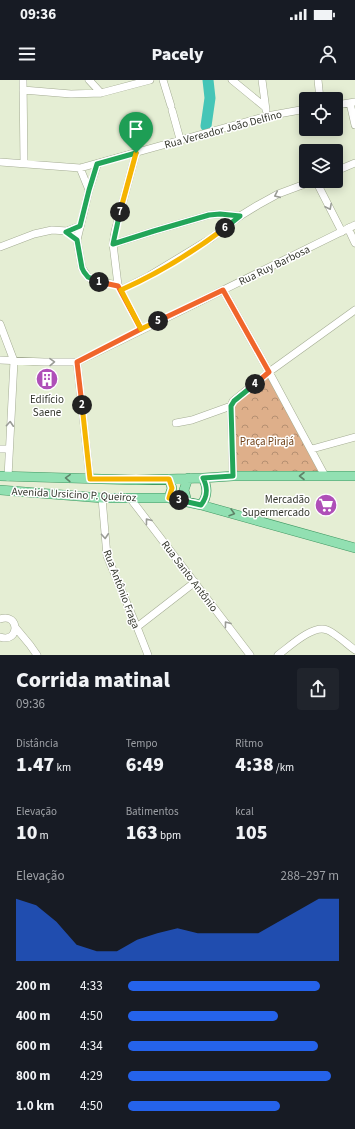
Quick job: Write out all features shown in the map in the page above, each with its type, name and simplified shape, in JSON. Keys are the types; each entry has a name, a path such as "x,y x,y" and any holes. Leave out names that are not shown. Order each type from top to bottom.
{"main road":[{"name":"Avenida Ursicino P. Queiroz","path":"4,477 169,479 233,476 355,476"},
{"path":"188,478 184,490 194,503 207,494 206,484 203,478"},
{"path":"169,479 172,488 169,498"},
{"name":"Avenida Ursicino P. Queiroz","path":"0,490 102,498 169,498 194,503 355,548"}],"street":[{"path":"23,80 24,163"},
{"path":"89,80 101,93"},
{"path":"23,90 71,94 101,93 150,80"},
{"path":"163,80 180,139"},
{"path":"232,80 265,107"},
{"path":"262,80 267,116"},
{"path":"318,80 319,92"},
{"path":"352,103 355,125"},
{"name":"Rua Vereador João Delfino","path":"0,162 80,168 267,116 299,110"},
{"path":"136,153 115,231 113,244 119,288 141,329"},
{"path":"343,168 355,163"},
{"path":"97,164 77,240 82,268 88,277 94,281 119,288 149,276 210,240 258,204 278,194 299,187"},
{"path":"80,168 89,190"},
{"path":"320,188 349,228 355,243"},
{"path":"113,244 209,215 220,214 240,216"},
{"path":"0,247 44,231 66,232 80,226"},
{"name":"Rua Ruy Barbosa","path":"0,360 77,362 141,329 349,228"},
{"path":"66,232 77,240"},
{"path":"223,290 325,476"},
{"path":"233,476 231,406 234,401 269,372 355,310"},
{"path":"0,324 14,361 9,450 4,477"},
{"path":"77,362 90,479"},
{"path":"176,423 192,420 231,406"},
{"path":"312,450 355,437"},
{"path":"0,449 9,450"},
{"name":"Rua Antônio Fraga","path":"102,498 107,556 148,655"},
{"name":"Rua Santo Antônio","path":"130,498 250,655"},
{"path":"137,627 195,582"},
{"path":"0,616 12,620 15,627 37,655"},
{"path":"0,638 8,638 11,636 15,630 15,627"},
{"path":"278,655 300,638 314,630 320,629 327,629 355,650"}],"green space":[{"name":"Praça Pirajá","path":"269,372 325,476 233,476 233,401"}],"waterway":[{"path":"206,126 210,98 208,80"}],"place":[{"name":"Edifício Saene","path":"47,379"},
{"name":"Mercadão Supermercado","path":"326,505"}],"route":[{"path":"136,153 97,164 80,226 66,232 77,240 84,272 94,281 118,286 141,329 77,362 90,479 169,479 172,488 169,498 201,505 207,494 206,484 203,478 233,476 232,404 269,372 223,290 141,329 121,290 149,276 210,240 240,216 220,214 209,215 113,244 115,231 136,153"}]}
